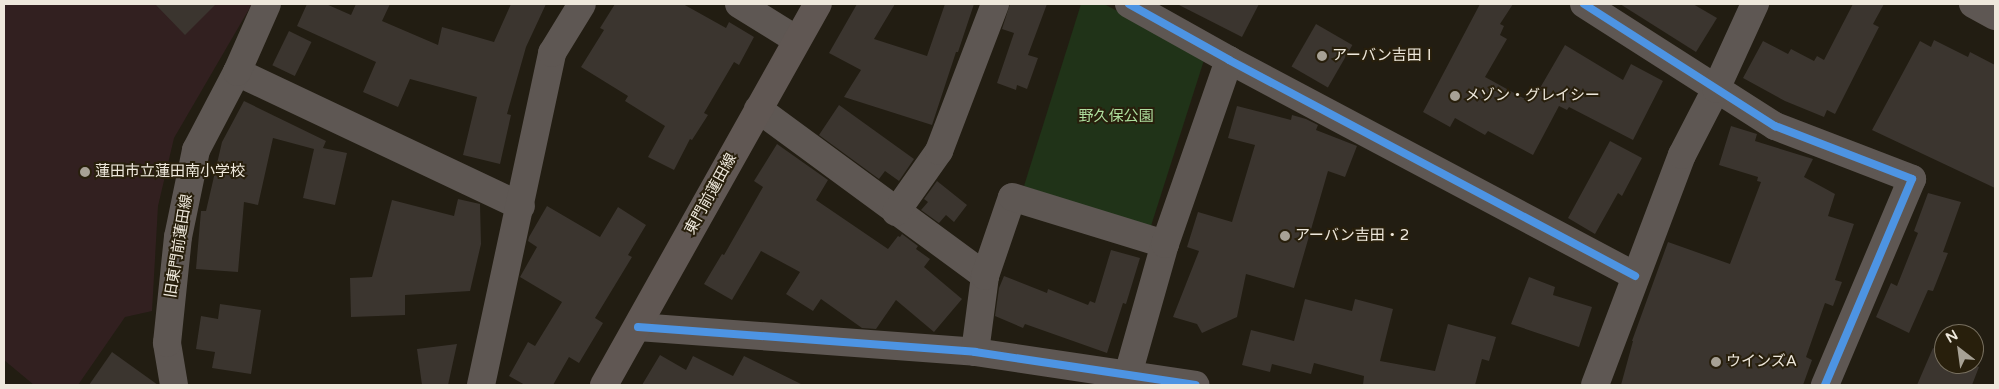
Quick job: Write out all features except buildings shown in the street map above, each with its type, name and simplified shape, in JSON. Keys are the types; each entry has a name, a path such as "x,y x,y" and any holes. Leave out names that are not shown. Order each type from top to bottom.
{"main road":[{"name":"東門前蓮田線","path":"604,385 818,4"}],"street":[{"name":"旧東門前蓮田線","path":"174,385 167,343 178,237 196,150 237,72 267,4"},
{"path":"482,385 552,53 582,4"},
{"path":"739,4 797,40"},
{"path":"896,212 939,151 996,4"},
{"path":"1129,4 1229,60 1635,276"},
{"path":"1584,4 1775,126 1912,179 1825,385"},
{"path":"1595,385 1682,155 1716,89 1755,4"},
{"path":"1973,4 1995,16"},
{"path":"1127,380 1165,244 1229,60"},
{"path":"237,72 521,206"},
{"path":"758,109 984,276"},
{"path":"975,352 984,276 1012,197 1165,244"},
{"path":"638,327 975,352 1127,380 1196,385"}],"shaded area":[{"name":"蓮田市立蓮田南小学校","path":"4,4 252,4 174,138 158,206 152,311 125,317 78,385 34,385 4,360"}],"green space":[{"name":"野久保公園","path":"1081,4 1104,4 1205,57 1150,229 1024,186"}],"cycle path":[{"path":"1129,4 1229,60 1635,276"},
{"path":"1584,4 1775,126 1912,179 1825,385"},
{"path":"638,327 975,352 1196,385"}],"place":[{"name":"アーバン吉田Ⅰ","path":"1322,56"},
{"name":"メゾン・グレイシー","path":"1455,96"},
{"name":"蓮田市立蓮田南小学校","path":"85,172"},
{"name":"アーバン吉田・2","path":"1285,236"},
{"name":"ウインズA","path":"1716,362"}]}
